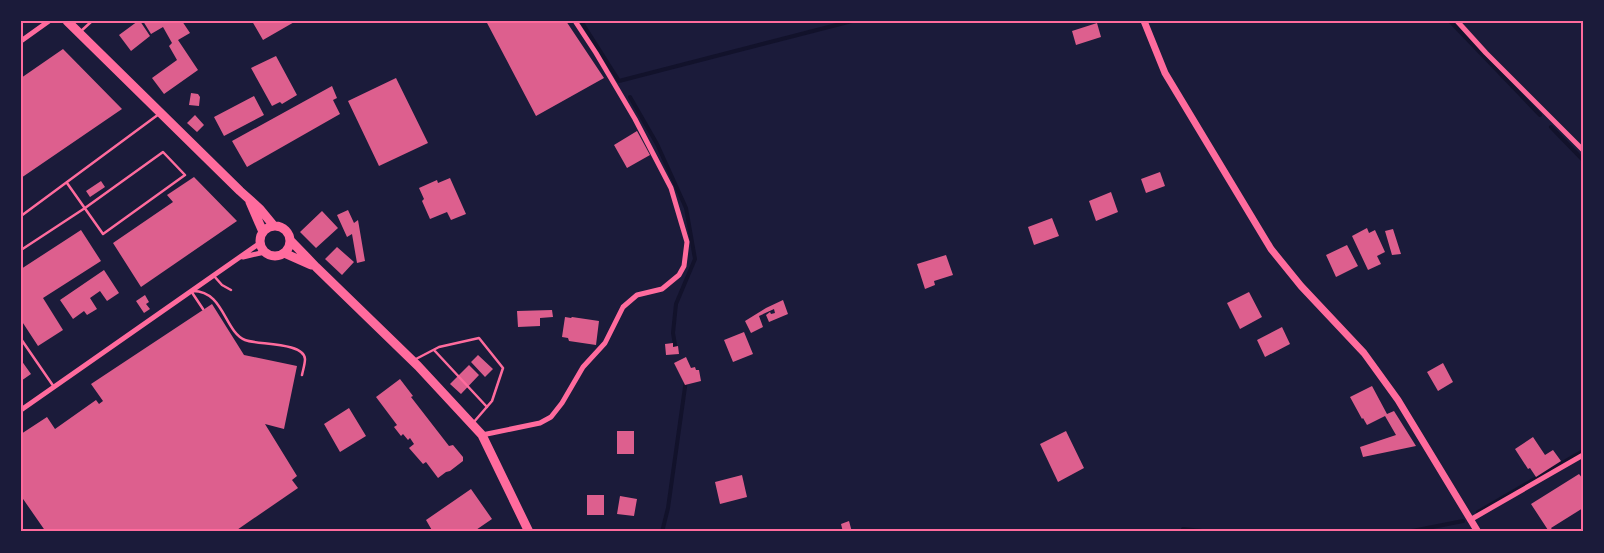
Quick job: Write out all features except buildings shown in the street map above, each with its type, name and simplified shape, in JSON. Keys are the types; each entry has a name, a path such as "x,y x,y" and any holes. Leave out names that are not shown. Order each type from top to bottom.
{"main road":[{"path":"66,21 260,209 274,226"},
{"path":"247,197 263,232"},
{"path":"290,240 289,246 284,253 274,256 265,252 260,243 260,238 267,228 274,226 284,229 290,240 316,267 413,360 482,435 529,532"},
{"path":"284,253 316,267"}],"street":[{"path":"21,41 49,21"},
{"path":"482,435 540,423 551,417 562,403 583,367 605,344 623,306 637,295 662,289 679,275 684,266 688,242 671,188 635,119 575,21"},
{"path":"1144,21 1165,73 1271,249 1301,286 1364,353 1398,400 1478,532"},
{"path":"1458,21 1486,53 1583,150"},
{"path":"21,410 260,243"},
{"path":"240,258 265,252"},
{"path":"1470,520 1583,455"}],"lane":[{"path":"79,33 92,21"},
{"path":"21,216 160,113"},
{"path":"21,250 85,208 163,152 185,175 103,234 85,208 67,182"},
{"path":"214,276 222,285 231,290"},
{"path":"191,291 203,309"},
{"path":"191,291 199,291 212,297 244,340 295,348 302,353 305,358 302,375"},
{"path":"413,360 439,347 479,338 504,368 492,401 472,424"},
{"path":"21,339 54,387"},
{"path":"434,350 487,407"}],"waterway":[{"path":"581,21 619,81 852,21"},
{"path":"1450,21 1540,115"},
{"path":"630,97 657,144 686,208 695,259 676,304 673,333 676,351"},
{"path":"1551,127 1583,160"},
{"path":"662,532 668,508 686,380"},
{"path":"1478,512 1583,451"},
{"path":"1407,532 1463,521"},
{"path":"1184,532 1183,529 1212,532"}]}
